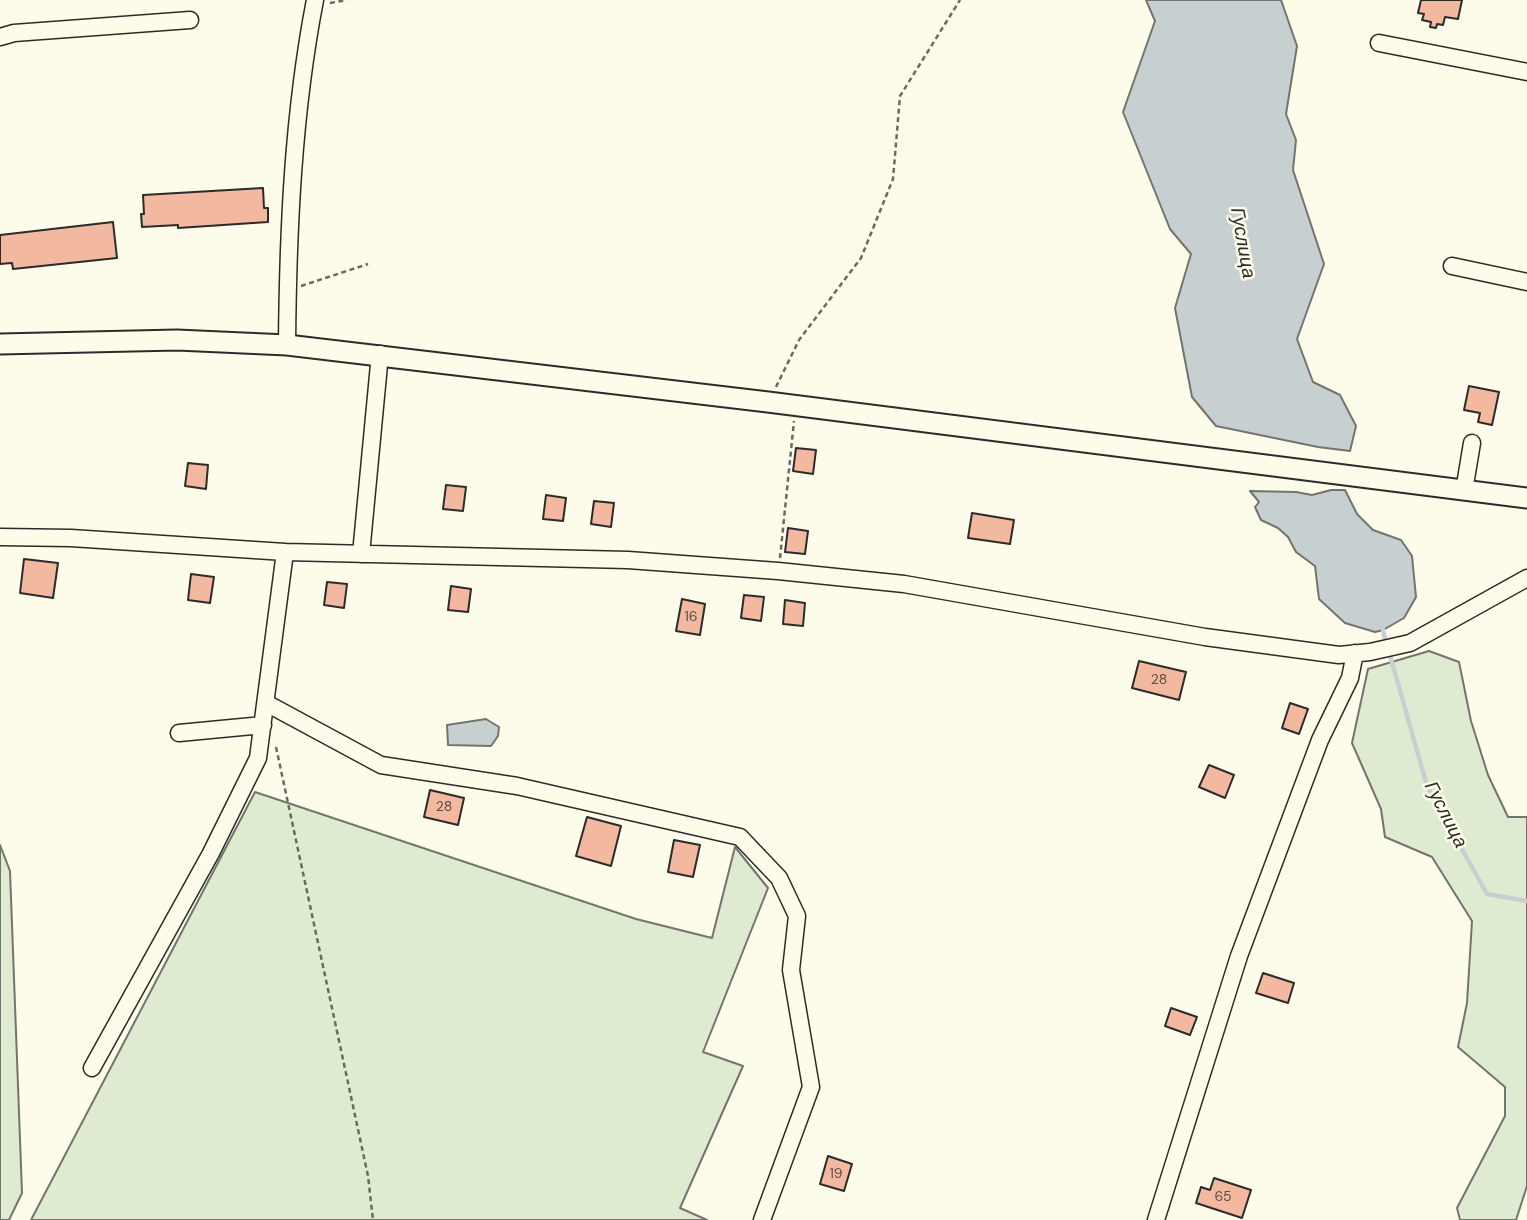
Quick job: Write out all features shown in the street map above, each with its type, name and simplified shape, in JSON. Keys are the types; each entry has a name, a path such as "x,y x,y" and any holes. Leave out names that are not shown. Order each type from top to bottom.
{"main road":[{"path":"0,344 177,340 288,345 380,354 1527,498"}],"street":[{"path":"288,345 292,171 304,57 315,0"},
{"path":"0,37 14,33 190,20"},
{"path":"1379,43 1527,72"},
{"path":"1452,266 1527,282"},
{"path":"360,554 380,354"},
{"path":"1464,491 1472,443"},
{"path":"0,537 71,538 285,552 628,560 778,571 904,584 1205,637 1339,655 1410,643 1527,578"},
{"path":"92,1068 211,853 258,758 285,552"},
{"path":"1156,1220 1239,956 1320,740 1363,653"},
{"path":"266,703 381,765 517,786 740,837 779,878 797,916 791,970 811,1087 762,1220"},
{"path":"179,733 263,725"}],"path":[{"path":"325,0 331,3 347,0"},
{"path":"768,402 799,340 861,258 893,179 900,96 960,0"},
{"path":"288,286 303,286 368,264"},
{"path":"778,571 796,406"},
{"path":"275,744 368,1176 373,1220"}],"green space":[{"path":"1429,651 1459,662 1471,721 1488,775 1508,817 1527,817 1527,1186 1516,1220 1460,1220 1457,1208 1505,1116 1505,1087 1458,1047 1467,1003 1472,921 1432,857 1385,837 1381,809 1352,743 1368,669"},
{"path":"255,792 636,919 712,938 735,847 768,888 703,1052 743,1066 680,1208 707,1220 31,1220"},
{"path":"0,845 10,871 22,1193 9,1220 0,1220"}],"water":[{"path":"1146,0 1281,0 1297,46 1286,114 1296,140 1293,170 1324,264 1297,339 1313,382 1340,395 1356,426 1350,451 1216,426 1192,397 1175,308 1191,254 1170,229 1123,112 1155,21"},
{"path":"1345,490 1357,514 1373,530 1401,540 1412,556 1416,597 1404,618 1383,630 1375,632 1345,623 1319,599 1315,566 1296,552 1288,537 1278,528 1261,520 1255,507 1259,502 1250,491 1312,495"},
{"path":"486,719 499,727 498,736 491,746 448,745 447,725"}],"building":[{"path":"1421,0 1462,0 1458,19 1445,17 1443,25 1430,27 1431,22 1422,20 1424,14 1418,13"},
{"path":"263,188 268,222 178,228 178,225 142,227 143,195"},
{"path":"113,222 117,258 13,269 12,263 0,264 0,235"},
{"path":"1469,386 1499,392 1492,425 1478,422 1480,413 1464,410"},
{"path":"796,448 816,450 813,474 793,471"},
{"path":"188,463 208,465 206,489 185,486"},
{"path":"446,485 466,487 463,511 443,509"},
{"path":"546,495 566,498 563,521 543,519"},
{"path":"594,501 614,503 611,527 591,524"},
{"path":"972,513 1014,520 1010,544 968,538"},
{"path":"788,528 808,531 805,554 785,552"},
{"path":"24,559 58,563 53,598 20,593"},
{"path":"191,574 214,577 210,603 188,600"},
{"path":"327,582 347,584 344,608 324,605"},
{"path":"451,586 471,589 468,612 448,610"},
{"path":"744,595 764,597 761,621 741,618"},
{"path":"682,599 705,604 700,635 676,631"},
{"path":"785,600 805,603 803,626 783,624"},
{"path":"1139,661 1186,672 1179,700 1132,688"},
{"path":"1290,703 1308,709 1299,734 1282,728"},
{"path":"1209,765 1234,775 1225,798 1199,787"},
{"path":"430,790 464,798 458,825 424,817"},
{"path":"587,817 621,826 611,866 576,856"},
{"path":"674,840 700,845 693,877 668,872"},
{"path":"1263,973 1294,983 1288,1003 1256,993"},
{"path":"1171,1008 1197,1017 1190,1035 1165,1026"},
{"path":"828,1156 852,1164 844,1191 820,1184"},
{"path":"1214,1178 1251,1190 1242,1218 1196,1203 1201,1187 1210,1190"}],"waterway":[{"name":"Гуслица","path":"1382,625 1386,644"},
{"name":"Гуслица","path":"1389,652 1427,786 1487,894 1527,901"}]}
